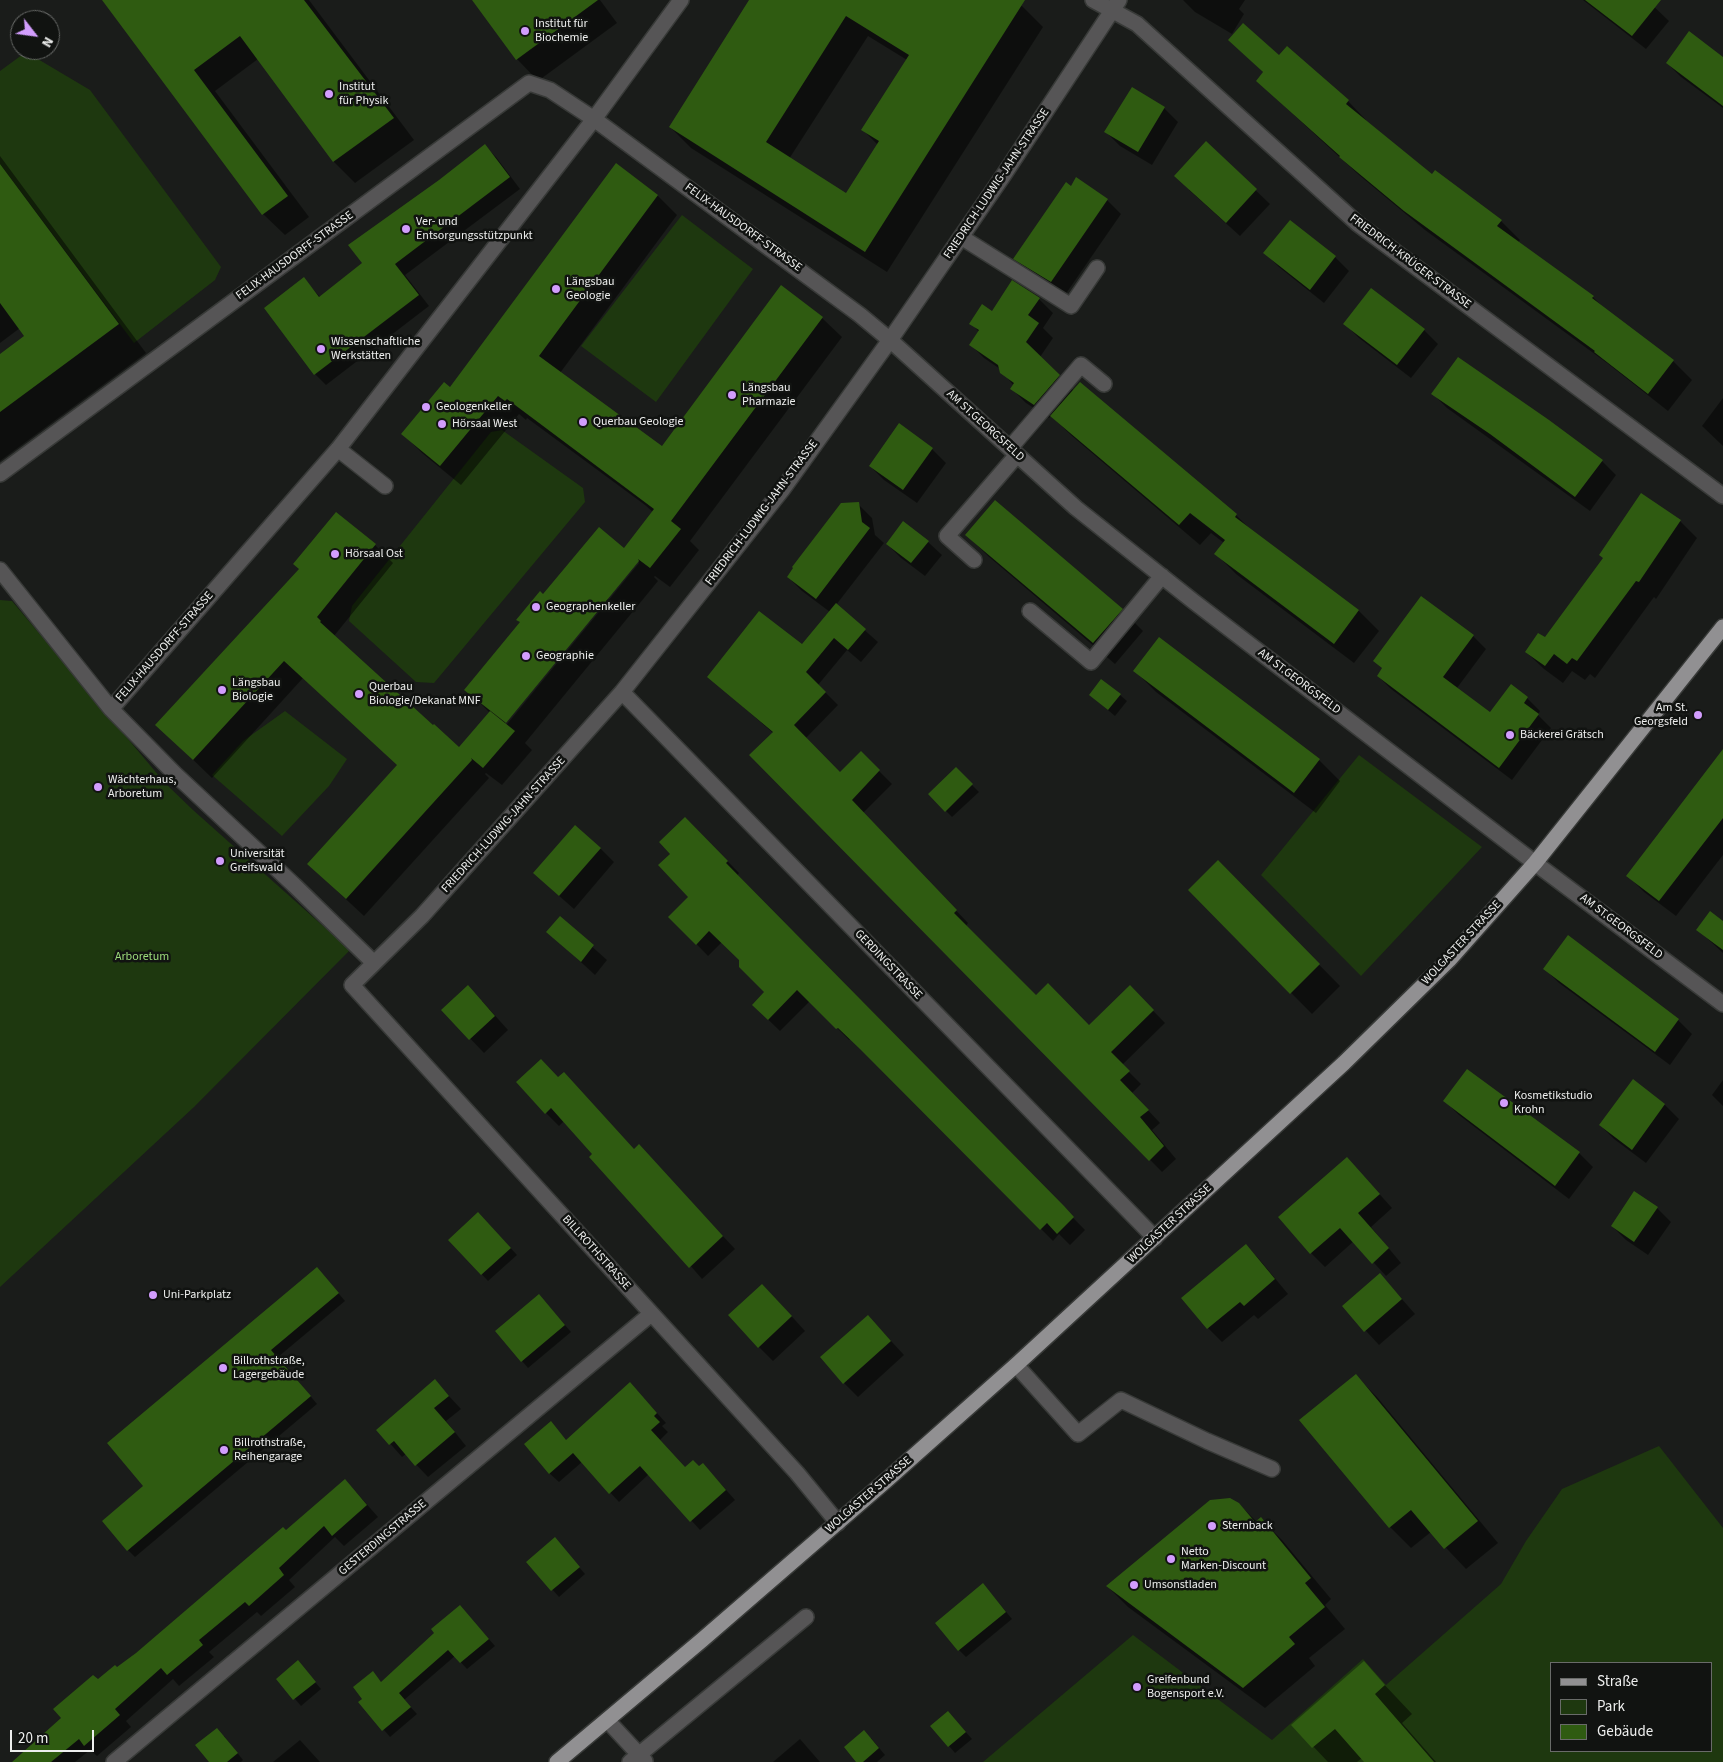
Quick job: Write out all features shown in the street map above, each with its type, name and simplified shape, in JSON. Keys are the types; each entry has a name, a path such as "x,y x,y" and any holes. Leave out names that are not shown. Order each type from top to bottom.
{"main road":[{"name":"WOLGASTER STRASSE","path":"557,1762 838,1523 1016,1365 1344,1063 1442,966 1534,863 1723,627"}],"street":[{"name":"FELIX-HAUSDORFF-STRASSE","path":"111,709 338,449 594,119 681,0"},
{"path":"1093,0 1115,6"},
{"name":"FRIEDRICH-LUDWIG-JAHN-STRASSE","path":"352,985 422,916 622,692 782,490 890,340 961,237 1115,6"},
{"name":"FRIEDRICH-KRÜGER-STRASSE","path":"1115,6 1358,224 1723,496"},
{"name":"FELIX-HAUSDORFF-STRASSE","path":"0,474 529,83 550,90 594,119 860,314 890,340"},
{"path":"961,237 1071,306 1097,268"},
{"name":"AM ST.GEORGSFELD","path":"890,340 1076,508 1534,863 1723,1004"},
{"path":"974,560 947,536 1081,365 1104,384"},
{"path":"338,449 385,486"},
{"name":"FELIX-HAUSDORFF-STRASSE","path":"0,570 111,709 175,774 374,963"},
{"path":"1030,611 1090,662 1162,576"},
{"name":"GERDINGSTRASSE","path":"622,692 1155,1238"},
{"name":"BILLROTHSTRASSE","path":"352,985 796,1473 838,1523"},
{"name":"GESTERDINGSTRASSE","path":"114,1762 651,1314"},
{"path":"1016,1365 1078,1434 1121,1400 1207,1441 1272,1469"},
{"path":"608,1720 639,1759 806,1617"}],"green space":[{"path":"15,60 39,60 90,90 221,267 215,280 134,343 0,164 0,71"},
{"path":"682,215 753,269 656,402 581,346"},
{"path":"502,430 583,488 585,502 434,683 416,682 349,621 352,606 491,432"},
{"name":"Arboretum","path":"0,600 12,601 165,783 350,950 194,1107 0,1287"},
{"path":"285,711 347,759 329,786 282,836 212,775 243,741"},
{"path":"1359,755 1482,847 1361,976 1261,875"},
{"path":"1659,1446 1723,1528 1723,1762 983,1762 1133,1635 1272,1740 1363,1659 1386,1685 1501,1584 1526,1541 1562,1489"}],"building":[{"name":"Institut für Physik","path":"102,0 304,0 394,118 333,162 240,36 194,70 288,196 262,215"},
{"name":"Institut für Biochemie","path":"472,0 598,0 516,60"},
{"path":"749,0 1025,0 865,252 669,127","holes":["846,16 909,55 861,130 879,141 846,193 766,142"]},
{"path":"1585,0 1661,0 1632,36"},
{"path":"1243,23 1279,55 1287,46 1349,100 1346,104 1432,174 1435,170 1502,220 1497,226 1594,296 1592,298 1674,360 1648,394 1595,351 1404,211 1339,157 1256,81 1263,72 1228,40"},
{"path":"1689,31 1723,57 1723,106 1666,63"},
{"path":"1132,87 1165,107 1138,152 1104,132"},
{"path":"1206,141 1257,189 1226,223 1174,176"},
{"path":"485,144 510,177 395,264 419,295 314,375 264,308 304,277 319,297 362,263 348,245 439,180"},
{"path":"616,163 658,195 539,356 662,446 781,285 823,317 671,521 681,529 650,568 638,559 639,561 506,723 464,690 520,622 516,620 540,591 543,594 599,527 624,548 654,509 507,399 505,401 498,396 440,466 401,434 444,382 450,387"},
{"path":"0,164 119,324 0,412 0,354 24,336 0,303"},
{"path":"1076,177 1108,199 1051,282 1013,259 1066,182 1071,186"},
{"path":"1290,220 1336,256 1310,290 1263,253"},
{"path":"1012,280 1040,298 1028,315 1039,323 1026,342 1060,375 1034,405 1010,389 1014,383 1000,373 998,365 969,345 979,330 969,324 982,304 992,311"},
{"path":"1371,288 1425,329 1397,365 1343,324"},
{"path":"1458,357 1603,460 1575,497 1490,434 1431,394"},
{"path":"1080,382 1237,514 1235,517 1359,610 1334,644 1214,554 1225,540 1190,513 1179,525 1050,416"},
{"path":"899,423 933,448 903,490 869,466"},
{"path":"1641,493 1681,520 1639,582 1636,581 1577,661 1572,658 1567,664 1554,654 1545,666 1525,652 1538,633 1545,637 1603,558 1599,555"},
{"path":"995,500 1123,609 1093,643 965,535"},
{"path":"859,502 862,522 870,528 816,599 787,577 792,567 841,503"},
{"path":"336,512 376,544 317,617 320,622 459,747 490,711 515,731 483,768 471,758 472,760 346,899 307,864 397,765 284,661 193,760 155,725 299,569 293,564"},
{"path":"903,521 929,541 911,563 886,544"},
{"path":"1421,596 1474,635 1443,677 1490,712 1511,684 1528,697 1524,703 1539,714 1499,768 1377,676 1382,668 1373,661"},
{"path":"836,603 866,629 848,650 834,638 806,672 826,692 794,725 840,772 861,751 880,770 852,800 957,910 954,913 1036,995 1048,983 1089,1025 1130,985 1154,1010 1111,1052 1130,1071 1120,1080 1149,1110 1140,1117 1164,1146 1149,1161 749,755 773,732 707,677 759,611 802,644"},
{"path":"1159,637 1320,759 1294,793 1133,671"},
{"path":"1101,679 1121,694 1108,710 1089,695"},
{"path":"1723,749 1723,818 1659,901 1626,876"},
{"path":"956,767 973,784 945,812 928,794"},
{"path":"685,817 728,861 726,863 1074,1217 1057,1234 1047,1223 1040,1230 860,1049 838,1028 836,1029 797,990 768,1020 752,1005 764,992 739,967 739,960 709,931 696,945 668,917 688,897 658,865 670,854 659,842"},
{"path":"575,825 601,848 559,896 533,873"},
{"path":"1218,860 1320,964 1290,994 1188,890"},
{"path":"1710,911 1723,921 1723,950 1696,930"},
{"path":"560,916 594,945 581,962 546,932"},
{"path":"1568,935 1679,1019 1655,1052 1543,969"},
{"path":"468,985 495,1016 469,1040 441,1010"},
{"path":"541,1059 558,1077 564,1072 634,1149 639,1144 723,1236 689,1268 589,1157 592,1154 551,1108 545,1114 516,1082"},
{"path":"1467,1069 1580,1152 1555,1186 1443,1101"},
{"path":"1633,1079 1665,1104 1632,1150 1599,1125"},
{"path":"1347,1157 1380,1194 1358,1213 1389,1248 1372,1264 1340,1228 1310,1254 1278,1217"},
{"path":"1634,1191 1658,1207 1634,1242 1611,1226"},
{"path":"478,1212 511,1248 481,1275 448,1240"},
{"path":"1246,1244 1275,1279 1244,1306 1240,1302 1207,1329 1181,1298"},
{"path":"317,1267 339,1293 271,1350 311,1396 127,1551 102,1521 143,1486 107,1443"},
{"path":"1380,1273 1402,1299 1364,1332 1342,1306"},
{"path":"762,1284 792,1316 758,1348 728,1315"},
{"path":"539,1294 565,1325 521,1362 495,1331"},
{"path":"868,1315 891,1341 843,1384 820,1357"},
{"path":"1356,1374 1478,1521 1444,1549 1411,1510 1389,1528 1299,1420"},
{"path":"435,1379 449,1396 434,1408 455,1432 415,1466 394,1441 389,1445 376,1430"},
{"path":"630,1382 657,1413 654,1416 660,1422 651,1430 685,1467 693,1460 699,1466 703,1463 726,1490 690,1522 640,1466 609,1494 573,1453 549,1474 524,1444 551,1421 566,1440"},
{"path":"345,1479 367,1505 332,1536 324,1526 279,1568 284,1575 249,1606 245,1602 199,1640 203,1645 167,1675 161,1668 115,1709 120,1715 84,1746 79,1739 51,1762 12,1762 61,1718 53,1709 93,1675 98,1679 115,1665 117,1667 136,1653 283,1527 286,1530"},
{"path":"1230,1498 1239,1503 1255,1522 1261,1517 1311,1578 1305,1583 1325,1607 1289,1637 1295,1644 1243,1688 1106,1586 1210,1500"},
{"path":"555,1537 580,1567 551,1591 526,1562"},
{"path":"983,1583 1006,1612 958,1651 935,1623"},
{"path":"460,1605 489,1639 460,1663 448,1650 399,1693 411,1707 382,1731 358,1702 362,1699 353,1687 373,1671 381,1682 434,1633 431,1629"},
{"path":"298,1660 316,1682 293,1700 276,1679"},
{"path":"1364,1661 1385,1685 1375,1694 1434,1762 1364,1762 1335,1729 1312,1748 1291,1725"},
{"path":"948,1711 966,1732 948,1747 930,1726"},
{"path":"217,1728 238,1753 227,1762 209,1762 195,1745"},
{"path":"864,1730 879,1748 863,1762 856,1762 844,1747"}],"place":[{"name":"Institut für Biochemie","path":"525,31"},
{"name":"Institut für Physik","path":"329,94"},
{"name":"Ver- und Entsorgungsstützpunkt","path":"406,229"},
{"name":"Längsbau Geologie","path":"556,289"},
{"name":"Wissenschaftliche Werkstätten","path":"321,349"},
{"name":"Längsbau Pharmazie","path":"732,395"},
{"name":"Geologenkeller","path":"426,407"},
{"name":"Querbau Geologie","path":"583,422"},
{"name":"Hörsaal West","path":"442,424"},
{"name":"Hörsaal Ost","path":"335,554"},
{"name":"Geographenkeller","path":"536,607"},
{"name":"Geographie","path":"526,656"},
{"name":"Längsbau Biologie","path":"222,690"},
{"name":"Querbau Biologie/Dekanat MNF","path":"359,694"},
{"name":"Am St. Georgsfeld","path":"1698,715"},
{"name":"Bäckerei Grätsch","path":"1510,735"},
{"name":"Wächterhaus, Arboretum","path":"98,787"},
{"name":"Universität Greifswald","path":"220,861"},
{"name":"Kosmetikstudio Krohn","path":"1504,1103"},
{"name":"Uni-Parkplatz","path":"153,1295"},
{"name":"Billrothstraße, Lagergebäude","path":"223,1368"},
{"name":"Billrothstraße, Reihengarage","path":"224,1450"},
{"name":"Sternback","path":"1212,1526"},
{"name":"Netto Marken-Discount","path":"1171,1559"},
{"name":"Umsonstladen","path":"1134,1585"},
{"name":"Greifenbund Bogensport e.V.","path":"1137,1687"}]}
